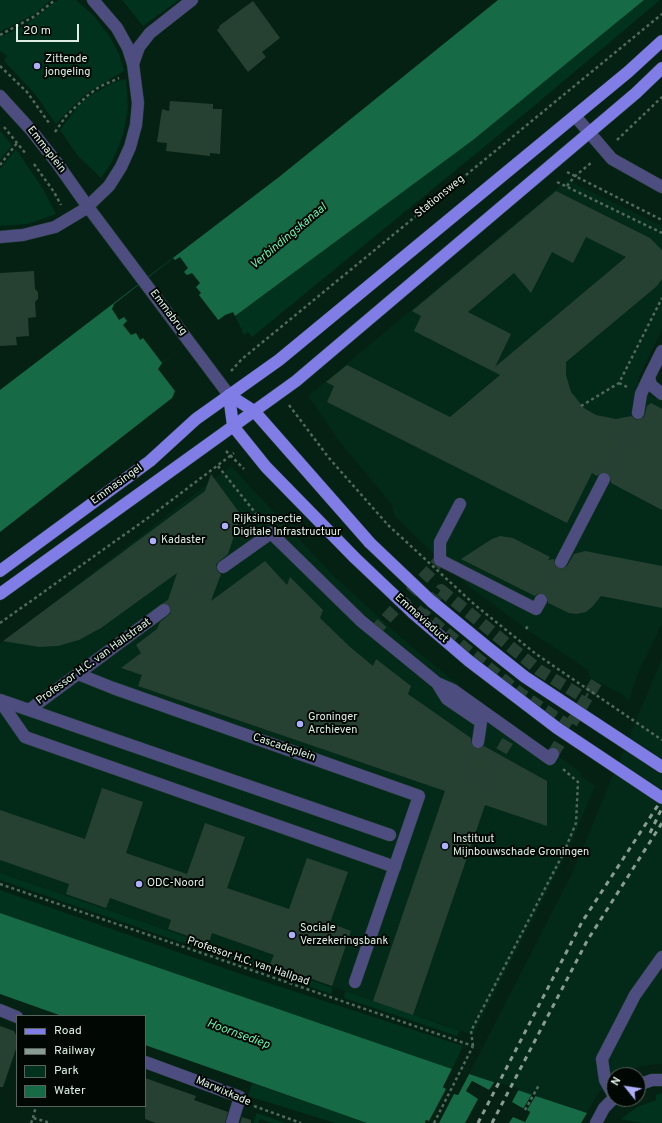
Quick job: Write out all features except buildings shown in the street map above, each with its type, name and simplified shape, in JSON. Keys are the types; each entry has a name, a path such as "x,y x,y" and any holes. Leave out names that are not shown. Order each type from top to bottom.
{"main road":[{"path":"233,426 230,395 279,360 628,72 662,41"},
{"path":"233,426 296,381 636,93 662,68"},
{"name":"Emmabrug","path":"230,395 254,411"},
{"name":"Emmasingel","path":"0,571 150,461 196,419 230,395"},
{"name":"Emmaviaduct","path":"254,411 370,543 431,601 525,677 662,767"},
{"name":"Emmasingel","path":"0,594 233,426"},
{"name":"Emmaviaduct","path":"233,426 266,467 355,558 413,613 469,661 557,728 662,798"}],"street":[{"path":"0,237 34,233 55,227 88,207 115,177 130,147 136,125 138,103 134,67 128,48 117,28 93,0"},
{"path":"134,67 139,47 150,33 192,0"},
{"name":"Emmaplein","path":"0,96 36,136 88,207"},
{"path":"575,116 612,159 662,187"},
{"name":"Emmabrug","path":"88,207 230,395"},
{"path":"638,413 641,394 662,351"},
{"path":"649,377 651,384 662,394"},
{"path":"561,562 604,479"},
{"path":"460,504 440,542 440,560 536,609 542,600"},
{"path":"223,568 271,533 374,632 437,683 453,690 552,756"},
{"name":"Professor H.C. van Hallstraat","path":"0,700 29,710 164,610"},
{"name":"Cascadeplein","path":"78,674 113,688 419,796 355,982"},
{"path":"437,683 447,699 481,722 478,742"},
{"path":"0,700 25,737 395,867"},
{"path":"29,710 390,835"},
{"path":"606,1082 602,1059 635,995 662,957"},
{"path":"0,1010 16,1017"},
{"name":"Marwixkade","path":"146,1062 240,1097"},
{"path":"646,1082 652,1080 662,1080"},
{"path":"232,1123 240,1097"},
{"path":"599,1118 607,1107"}],"path":[{"path":"0,35 30,19 55,0"},
{"name":"Stationsweg","path":"220,382 242,359 662,14"},
{"path":"55,132 66,116 87,96 134,67"},
{"path":"0,123 54,192 67,220"},
{"path":"0,165 17,143"},
{"path":"568,174 662,220"},
{"path":"553,179 662,233"},
{"path":"581,406 619,382 662,298"},
{"path":"286,402 329,458 388,525 475,605 536,654 662,740"},
{"path":"0,623 230,457"},
{"path":"218,466 271,533"},
{"path":"434,1123 473,1046 471,1031 564,852 576,823 578,782 552,756"},
{"name":"Professor H.C. van Hallpad","path":"0,884 473,1046"},
{"path":"525,1110 539,1085"},
{"name":"Marwixkade","path":"240,1097 258,1108 301,1123"},
{"path":"31,1123 34,1118 36,1107"},
{"path":"34,1118 51,1123"}],"shaded area":[{"path":"567,180 662,226 662,330 638,379 641,390 662,401 662,624 637,676 629,701 625,696 590,678 588,670 526,629 471,588 440,560 395,517 393,506 338,440 308,396"},
{"path":"231,466 335,577 412,647 466,691 582,773 580,775 595,786 567,853 473,1035 0,873 0,644"},
{"path":"662,658 662,1064 639,1067 606,1067 606,1086 599,1092 587,1113 469,1074 573,871"}],"green space":[{"path":"0,0 51,0 36,13 0,32"},
{"path":"58,0 76,0 94,16 110,37 119,54 124,71 87,93 56,124 35,94 4,61 7,56 0,51 0,37 25,25"},
{"path":"122,0 179,0 143,26"},
{"path":"644,0 660,0 528,111 252,337 248,332 244,335 235,316 473,140"},
{"path":"126,79 128,108 123,135 113,160 101,178 78,156 60,130 77,107 88,97 112,83"},
{"path":"0,131 12,145 0,160"},
{"path":"16,149 43,189 56,214 28,224 0,226 0,169"},
{"path":"0,873 333,988 331,994 0,880"},
{"path":"0,890 241,974 463,1046 452,1069 0,913"},
{"path":"345,991 460,1031 457,1036 344,998"},
{"path":"252,1083 367,1123 335,1123 248,1096"},
{"path":"662,1093 662,1123 643,1123 621,1119 637,1107 646,1107 646,1104 656,1100 656,1095"},
{"path":"257,1113 285,1123 272,1123 260,1119 258,1123 253,1123"}],"water":[{"name":"Verbindingskanaal","path":"498,0 644,0 473,140 235,316 233,312 225,315 162,363 158,369 175,391 172,398 0,532 0,390 279,177"},
{"name":"Hoornsediep","path":"0,913 452,1069 443,1087 458,1095 469,1074 587,1113 581,1123 432,1123 426,1120 425,1123 367,1123 146,1045 146,1015 59,1015 0,994","holes":["472,1081 530,1112 525,1122 466,1091"]}],"pier":[{"path":"180,257 188,268 184,272 187,275 192,273 200,283 196,287 201,293 199,295 219,321 162,363 143,338 140,340 136,333 131,335 123,325 127,321 124,317 119,320 112,309 114,304 173,258 175,260"},
{"path":"453,1067 454,1069 445,1086 457,1093 467,1073 470,1072 458,1095 454,1094 439,1123 425,1123 426,1120 429,1121 446,1089 443,1087"},
{"path":"472,1081 489,1090 495,1081 519,1089 512,1102 523,1109 532,1094 536,1095 527,1110 530,1112 525,1122 513,1117 509,1123 465,1123 478,1099 466,1091","holes":["472,1084 528,1113 524,1120 469,1090"]}],"tunnel":[{"path":"604,479 638,413"},
{"path":"374,632 440,560"},
{"path":"541,600 561,562"},
{"path":"164,610 223,567"},
{"path":"570,727 521,694 422,613 441,590 539,670 586,699"},
{"path":"553,754 597,681"},
{"path":"478,742 464,771 483,782 513,732"}],"railway":[{"path":"478,1123 582,922 662,799"},
{"path":"650,833 662,808"},
{"path":"492,1123 587,941 662,823"}],"place":[{"name":"Zittende jongeling","path":"37,66"},
{"name":"Rijksinspectie Digitale Infrastructuur","path":"225,526"},
{"name":"Kadaster","path":"153,541"},
{"name":"Groninger Archieven","path":"300,724"},
{"name":"Instituut Mijnbouwschade Groningen","path":"445,846"},
{"name":"ODC-Noord","path":"139,884"},
{"name":"Sociale Verzekeringsbank","path":"292,935"}]}
